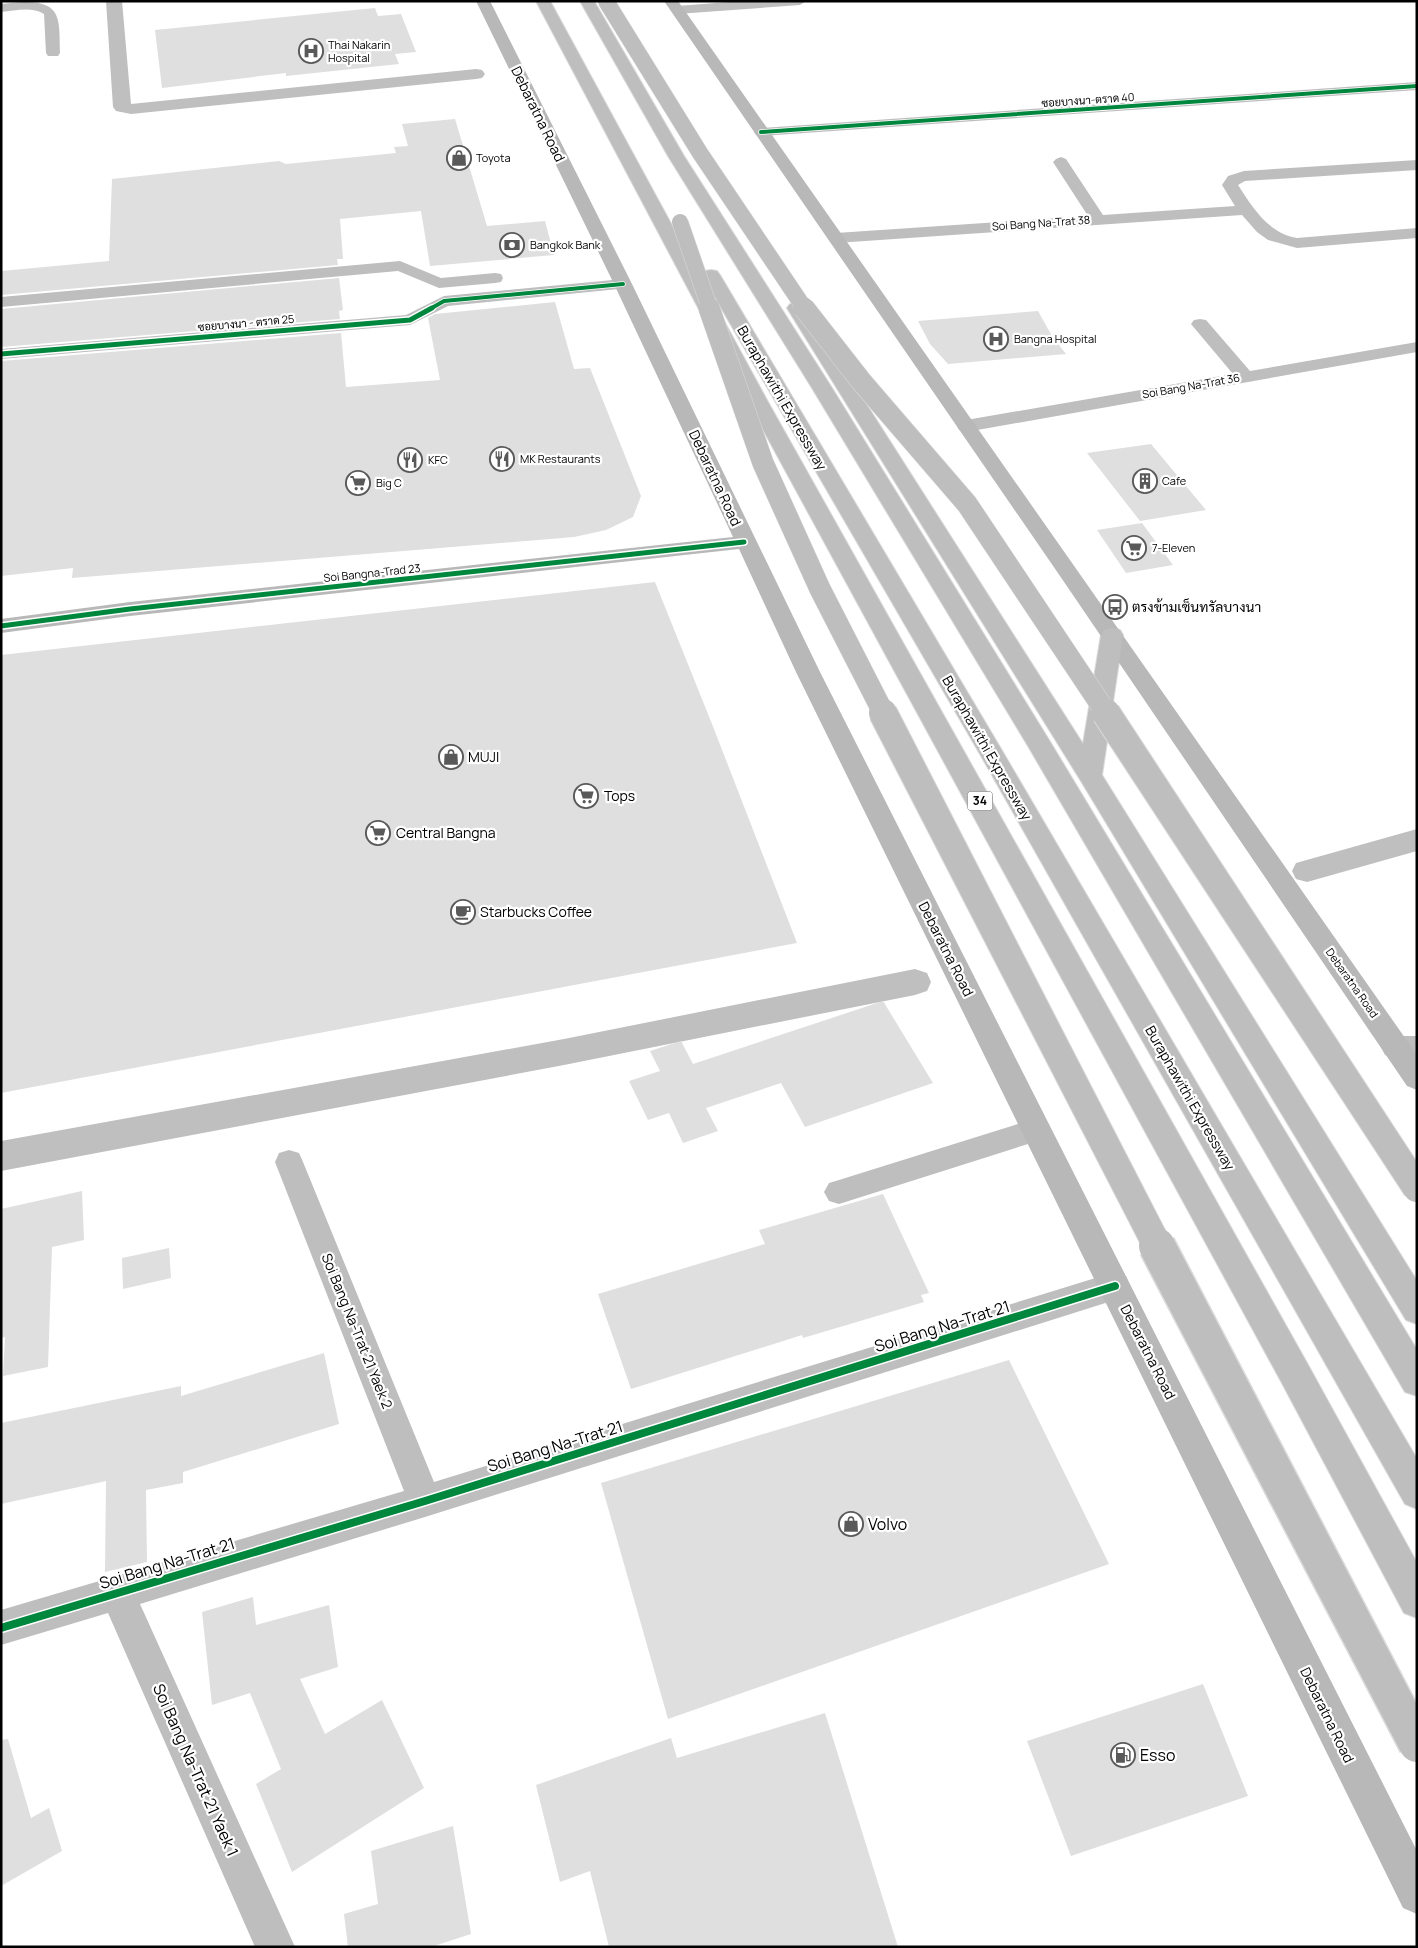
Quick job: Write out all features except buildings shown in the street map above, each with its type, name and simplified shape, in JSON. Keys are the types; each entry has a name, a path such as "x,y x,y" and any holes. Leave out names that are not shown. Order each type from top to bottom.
{"highway":[{"name":"34","path":"543,1 758,402 1296,1374 1417,1600"},
{"path":"587,1 676,156 822,388 1040,746 1417,1381"},
{"path":"605,1 698,154 1090,775 1417,1310"},
{"path":"605,1 700,153 812,320 861,381 967,504 1193,842 1417,1188"},
{"name":"Buraphawithi Expressway","path":"1417,1492 992,754 675,213 763,463 820,589 1080,1099 1417,1744"},
{"path":"1090,775 1112,635"}],"main road":[{"name":"Debaratna Road","path":"483,1 611,274 1417,1894"},
{"name":"Debaratna Road","path":"674,6 1112,635 1406,1047 1417,1078"},
{"name":"Soi Bangna-Trad 23","path":"1,626 140,608 744,542"}],"street":[{"path":"674,6 800,1"},
{"path":"1,8 36,6 46,8 50,12 52,53"},
{"name":"ซอยบางนา-ตราด 40","path":"761,132 1192,104 1417,86"},
{"path":"1061,162 1098,219"},
{"path":"1417,165 1244,176 1234,179 1230,185 1246,210 1265,232 1279,240 1298,243 1417,233"},
{"name":"Soi Bang Na-Trat 38","path":"836,238 1246,210"},
{"path":"1,302 400,266 439,283 512,276"},
{"name":"ซอยบางนา - ตราด 25","path":"1,354 410,320 442,302 488,297 611,274"},
{"path":"484,279 488,297"},
{"path":"1200,324 1245,377"},
{"name":"Soi Bang Na-Trat 36","path":"966,426 1417,347"},
{"path":"839,1192 1037,1130"},
{"name":"Soi Bang Na-Trat 21 Yaek 2","path":"288,1162 424,1501"},
{"name":"Soi Bang Na-Trat 21","path":"1,1628 424,1501 1115,1286"},
{"name":"Soi Bang Na-Trat 21 Yaek 1","path":"117,1593 275,1947"}],"waterway":[{"path":"114,1 122,107 131,109 476,74"},
{"path":"1307,871 1417,840"},
{"path":"1,1156 564,1052 915,982"}],"cycle path":[{"path":"761,132 1417,86"},
{"path":"1,354 410,320 444,301 623,284"},
{"path":"1,626 130,609 744,542"},
{"path":"1,1628 425,1501 1115,1286"}],"place":[{"name":"Thai Nakarin Hospital","path":"311,51"},
{"name":"Toyota","path":"459,158"},
{"name":"Bangkok Bank","path":"512,245"},
{"name":"Bangna Hospital","path":"996,339"},
{"name":"MK Restaurants","path":"502,459"},
{"name":"KFC","path":"410,460"},
{"name":"Cafe","path":"1145,481"},
{"name":"Big C","path":"358,483"},
{"name":"7-Eleven","path":"1134,548"},
{"name":"ตรงข้ามเซ็นทรัลบางนา","path":"1115,607"},
{"name":"MUJI","path":"451,757"},
{"name":"Tops","path":"586,796"},
{"name":"Central Bangna","path":"378,833"},
{"name":"Starbucks Coffee","path":"463,912"},
{"name":"Volvo","path":"851,1524"},
{"name":"Esso","path":"1123,1755"}]}
